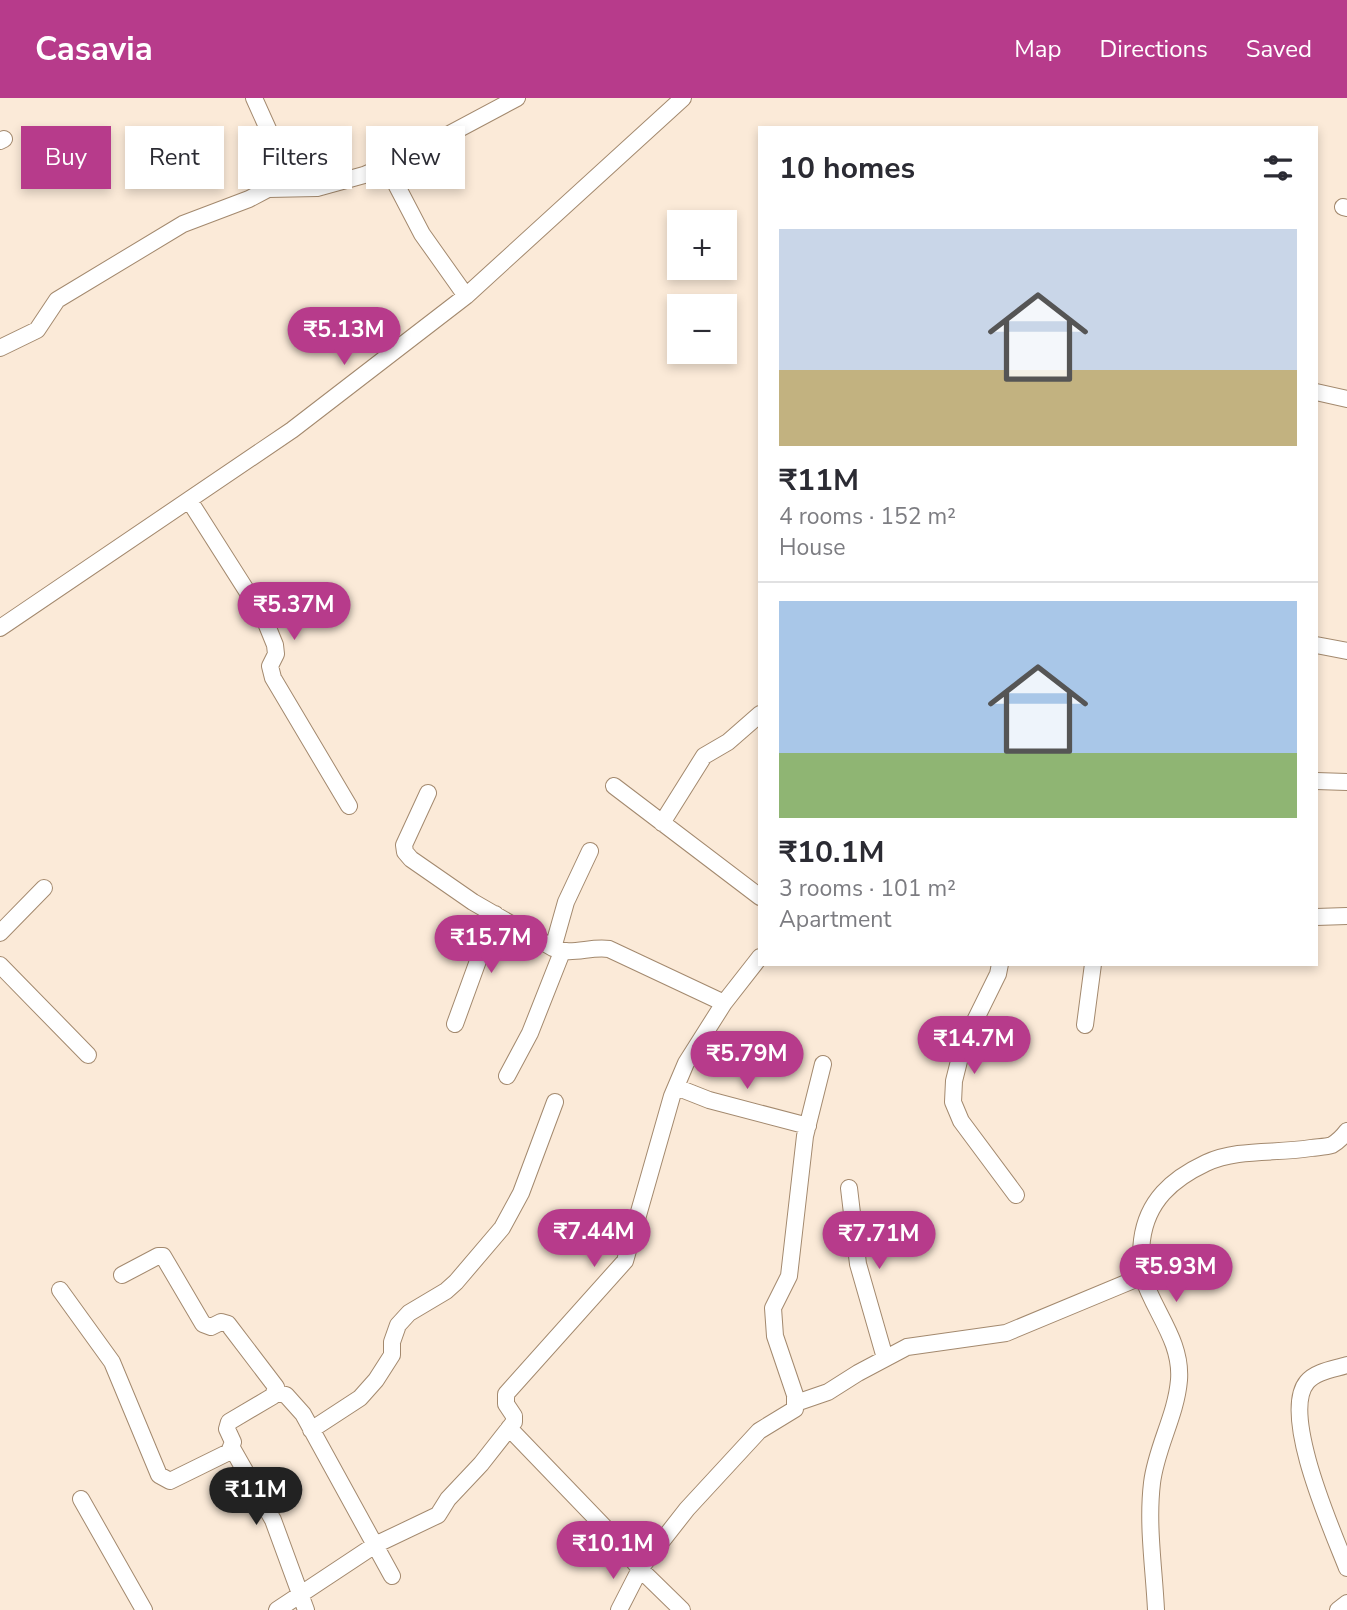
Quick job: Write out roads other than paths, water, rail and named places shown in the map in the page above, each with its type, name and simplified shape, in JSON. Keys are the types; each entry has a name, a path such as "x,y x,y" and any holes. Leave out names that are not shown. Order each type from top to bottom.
{"street":[{"path":"254,98 267,126"},
{"path":"462,126 517,98"},
{"path":"0,628 292,430 466,296 683,98"},
{"path":"0,348 37,330 57,300 183,224 268,189"},
{"path":"399,189 422,234 466,296"},
{"path":"1318,392 1347,399"},
{"path":"189,500 270,628 276,654 270,666 273,678 349,806"},
{"path":"1318,645 1347,651"},
{"path":"662,823 704,756 728,742 758,716"},
{"path":"1318,781 1347,782"},
{"path":"614,786 758,895"},
{"path":"428,793 406,839 405,852 421,866 495,914 558,950 595,947 610,949 723,1003"},
{"path":"507,1076 530,1033 558,950 566,902 590,851"},
{"path":"0,933 44,888"},
{"path":"455,1024 495,914"},
{"path":"1318,916 1347,916"},
{"path":"277,1610 302,1603 375,1545 438,1515 447,1499 481,1464 514,1422 514,1416 506,1404 506,1394 625,1261 676,1087 696,1044 723,1003 758,959"},
{"path":"0,965 89,1055"},
{"path":"1000,966 999,974 958,1058 953,1102 961,1121 1016,1195"},
{"path":"1085,1025 1093,966"},
{"path":"619,1610 640,1569 687,1509 753,1437 795,1409 796,1403 775,1336 772,1308 789,1276 808,1126 823,1064"},
{"path":"676,1087 709,1100 808,1126"},
{"path":"312,1430 360,1398 392,1355 392,1342 398,1325 409,1313 456,1282 502,1228 521,1193 555,1102"},
{"path":"1156,1610 1150,1512 1152,1482 1176,1399 1179,1368 1172,1339 1143,1276 1141,1251 1144,1226 1152,1205 1167,1186 1210,1161 1247,1153 1332,1145 1347,1134"},
{"path":"849,1188 858,1264 885,1358"},
{"path":"122,1275 158,1256 163,1256 203,1324 211,1327 221,1322 228,1324 274,1382 276,1392"},
{"path":"796,1403 828,1392 907,1347 1006,1333 1143,1276"},
{"path":"60,1290 112,1362 159,1475 170,1481 181,1477 232,1448"},
{"path":"1347,1365 1318,1374 1307,1382 1299,1410 1311,1477 1347,1568"},
{"path":"302,1603 273,1520 232,1448 233,1443 227,1429 229,1422 276,1392 294,1401 392,1576"},
{"path":"509,1428 613,1536 640,1569 682,1610"},
{"path":"81,1499 144,1610"},
{"path":"1338,1610 1347,1603"}]}
